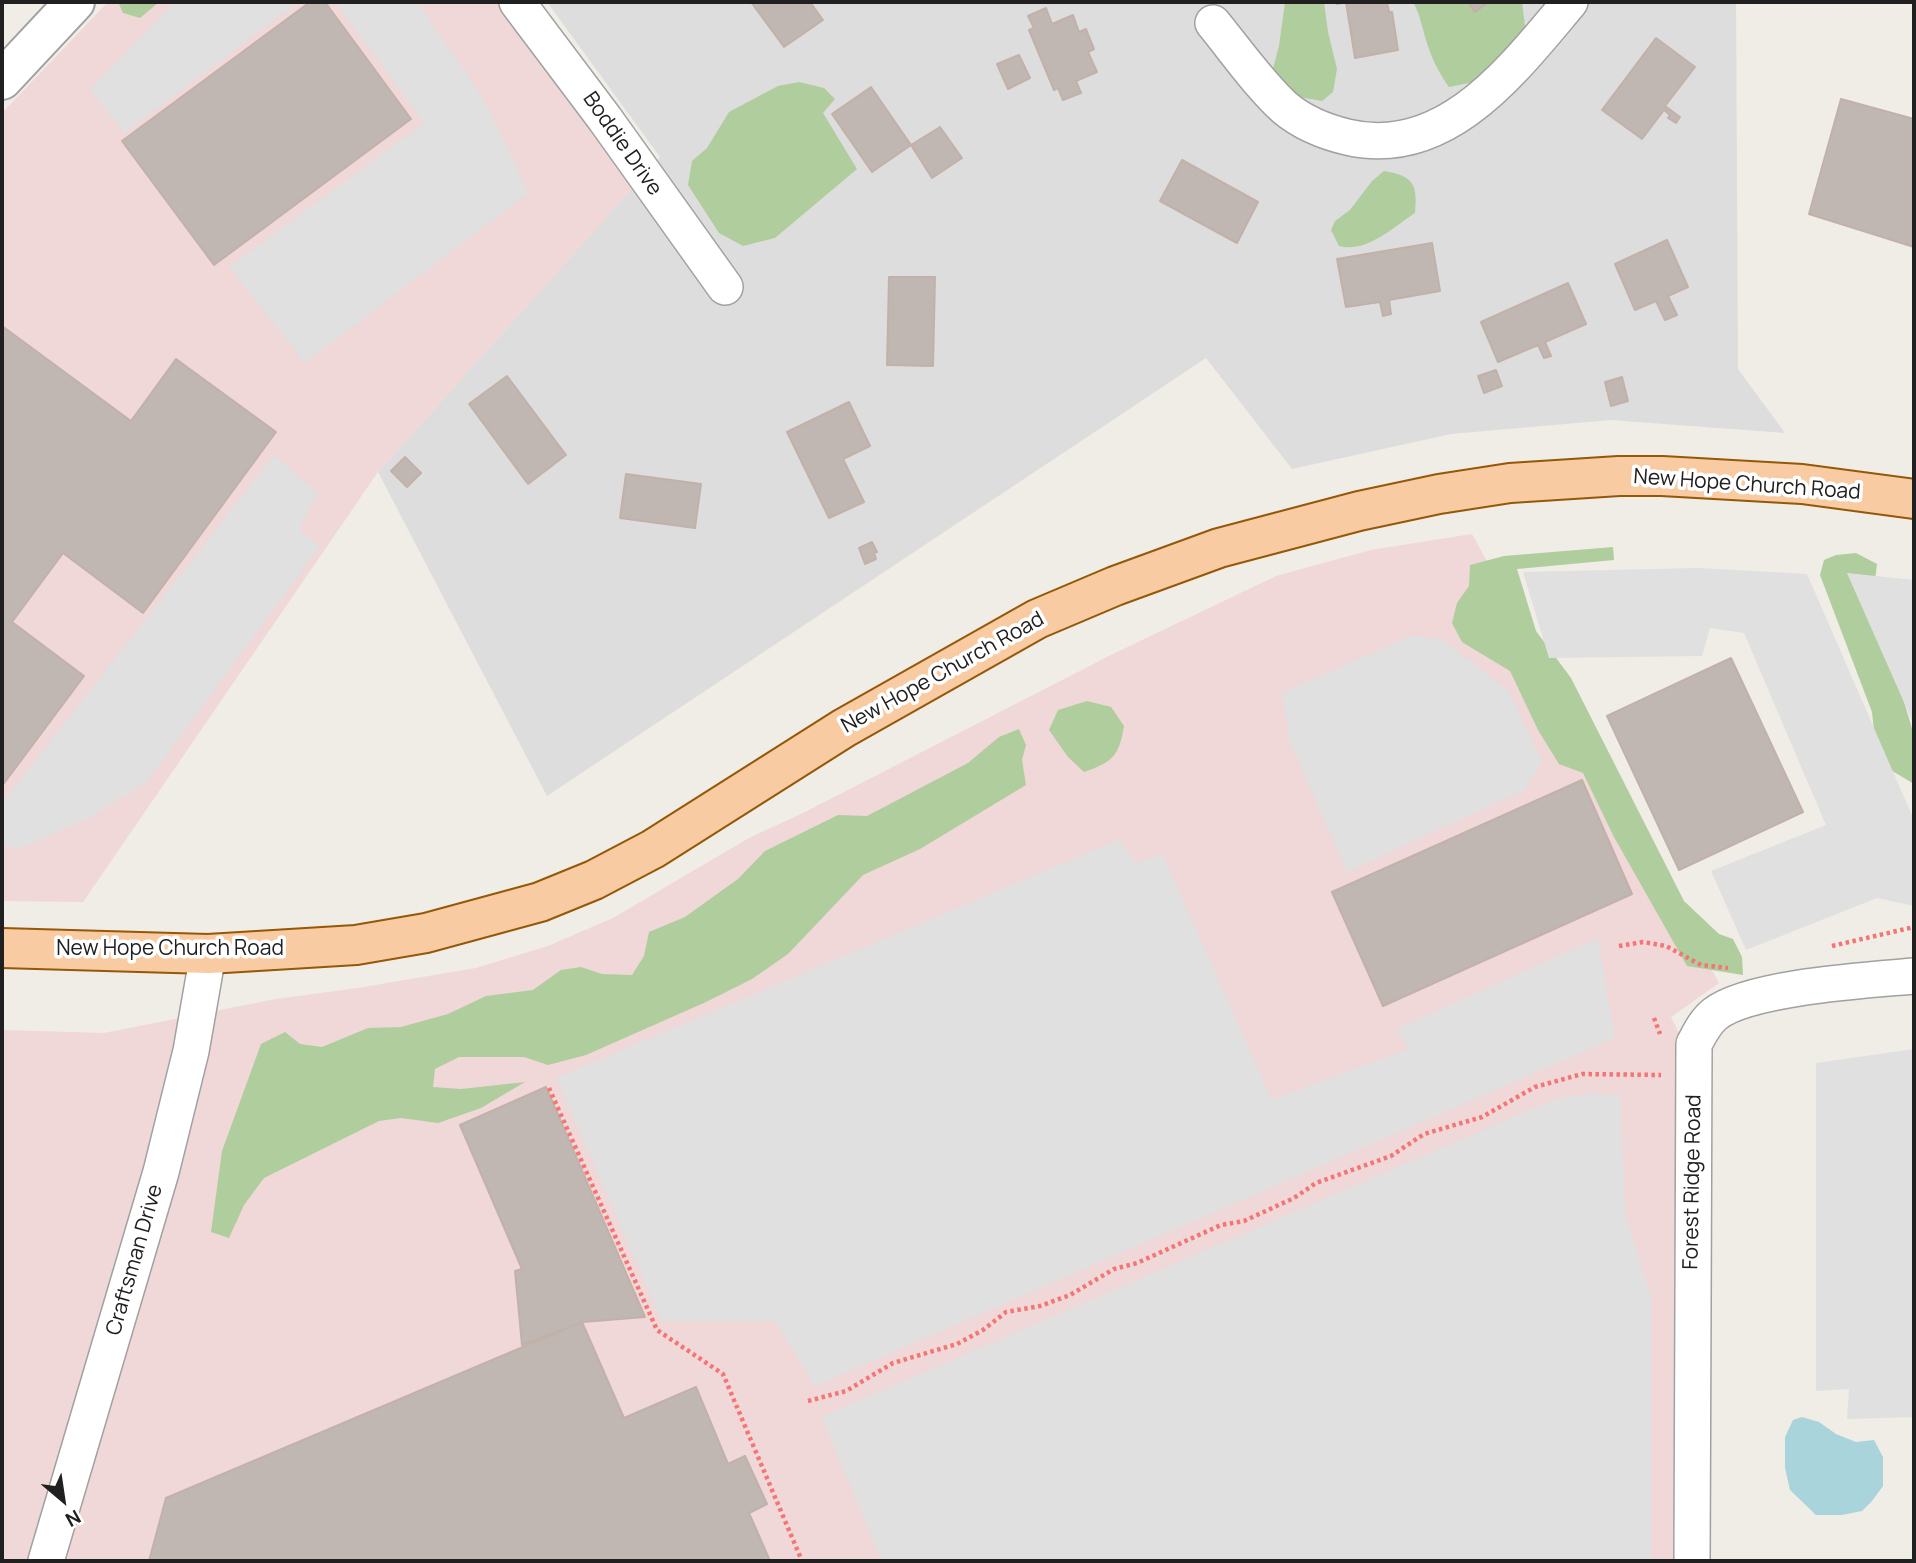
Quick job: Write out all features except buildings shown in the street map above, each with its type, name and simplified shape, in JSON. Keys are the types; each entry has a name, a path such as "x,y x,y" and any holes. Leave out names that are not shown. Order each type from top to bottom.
{"main road":[{"name":"New Hope Church Road","path":"2,948 208,954 356,945 426,933 540,902 594,880 653,849 844,728 1037,619 1115,586 1231,544 1439,494 1562,478 1662,475 1802,484 1914,499"}],"street":[{"path":"4,72 75,2"},
{"name":"Boddie Drive","path":"517,2 725,287"},
{"path":"1213,23 1259,81 1286,109 1304,121 1334,134 1364,141 1395,141 1443,125 1479,101 1570,2"},
{"name":"Craftsman Drive","path":"46,1561 161,1172 191,1051 208,954"},
{"name":"Forest Ridge Road","path":"1692,1561 1694,1044 1702,1027 1727,1006 1776,991 1914,976"}],"path":[{"path":"1819,950 1914,927"},
{"path":"1619,946 1643,942 1666,946 1700,965 1726,968 1740,965"},
{"path":"808,1401 846,1391 893,1363 957,1344 983,1330 1006,1312 1050,1303 1070,1295 1114,1269 1137,1263 1221,1225 1244,1221 1294,1198 1316,1183 1391,1156 1423,1134 1482,1117 1535,1087 1581,1074 1662,1075"},
{"path":"549,1088 657,1330 723,1374 802,1561"}],"shaded area":[{"path":"108,2 504,2 639,181 378,472 83,902 2,901 2,113"},
{"path":"174,2 298,2 124,133 90,90"},
{"path":"335,2 417,2 482,96 529,193 305,363 229,267 424,123"},
{"path":"547,2 1736,2 1738,369 1785,433 1611,420 1451,434 1292,469 1206,358 547,796 378,472 660,157"},
{"path":"274,455 318,493 299,530 320,546 147,782 87,819 16,850 2,843 2,803"},
{"path":"1472,534 1719,983 1671,1017 1679,1033 1677,1561 2,1561 2,1030 104,1033 276,999 476,968 548,946 613,918 749,838 1111,655 1276,576 1371,550"},
{"path":"1698,568 1807,574 1914,820 1914,906 1877,898 1746,950 1711,871 1826,825 1744,633 1710,628 1702,656 1549,658 1523,572"},
{"path":"1847,573 1914,580 1914,725"},
{"path":"1410,636 1441,639 1509,691 1542,762 1524,790 1347,872 1290,742 1282,693"},
{"path":"1120,839 1135,863 1163,855 1272,1100 1408,1049 1396,1029 1598,938 1615,1038 815,1386 775,1321 662,1321 556,1078"},
{"path":"1914,1049 1914,1417 1847,1419 1849,1389 1816,1391 1816,1063"},
{"path":"1592,1093 1620,1096 1625,1213 1651,1297 1651,1561 882,1561 821,1417 1555,1099"}],"green space":[{"path":"118,2 159,2 140,18 123,13"},
{"path":"1285,2 1324,2 1337,69 1333,92 1322,101 1294,96 1273,69"},
{"path":"1413,2 1522,2 1527,42 1474,82 1449,87 1433,59"},
{"path":"799,82 824,88 835,99 823,113 857,169 775,238 743,246 719,233 688,185 692,161 707,148 729,112 778,86"},
{"path":"1384,171 1402,176 1412,183 1416,195 1415,213 1369,243 1339,246 1331,230 1335,221 1350,210 1372,181"},
{"path":"1613,547 1614,560 1517,569 1536,631 1571,678 1684,901 1719,934 1733,939 1742,957 1743,975 1687,966 1614,837 1583,773 1559,764 1538,730 1510,671 1462,642 1452,623 1457,603 1469,586 1470,565 1504,556"},
{"path":"1856,553 1877,564 1873,599 1914,735 1914,784 1884,766 1876,749 1872,712 1820,575 1824,560 1836,555"},
{"path":"1087,701 1111,707 1124,726 1120,744 1113,756 1102,765 1084,772 1068,757 1049,730 1058,710"},
{"path":"1019,729 1026,745 1022,760 1026,785 920,849 863,875 788,954 752,979 586,1055 548,1065 524,1057 459,1057 435,1069 433,1087 461,1089 525,1082 481,1108 438,1123 401,1118 379,1121 264,1178 244,1205 229,1238 211,1232 222,1151 261,1044 285,1032 300,1044 322,1047 368,1028 401,1027 448,1014 486,996 533,990 561,970 581,967 602,974 632,975 644,956 649,932 685,917 738,879 765,851 838,815 867,816 968,763 999,737"}],"water":[{"path":"1802,1417 1819,1422 1836,1434 1856,1442 1874,1440 1883,1457 1883,1486 1862,1511 1842,1515 1816,1515 1790,1490 1785,1468 1785,1437 1793,1420"}]}
